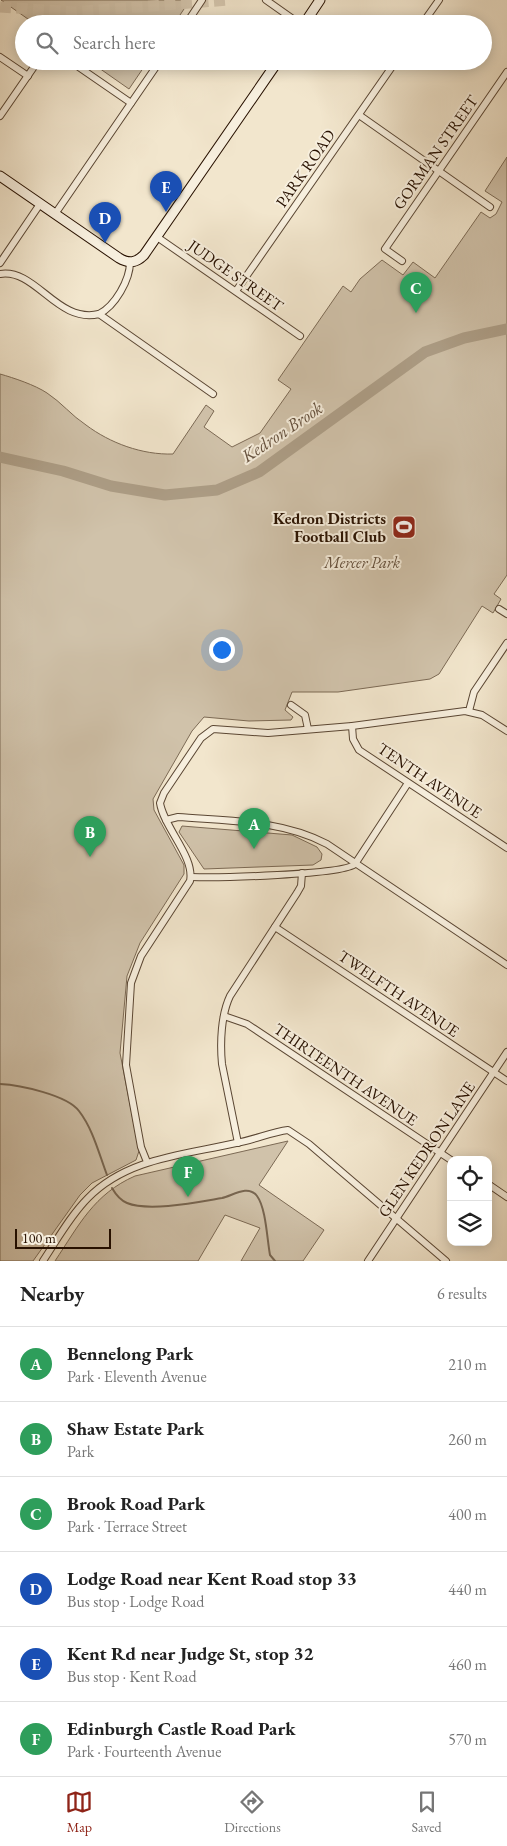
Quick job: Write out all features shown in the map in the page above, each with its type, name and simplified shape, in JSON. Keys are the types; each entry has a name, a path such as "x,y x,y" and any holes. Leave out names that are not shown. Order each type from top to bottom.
{"street":[{"path":"192,15 202,0"},
{"path":"266,0 287,15"},
{"path":"310,15 320,0"},
{"path":"428,15 439,0"},
{"path":"0,57 15,67"},
{"path":"19,70 28,76"},
{"path":"0,116 32,70"},
{"path":"83,70 131,103"},
{"path":"55,214 154,70"},
{"path":"0,176 119,258 130,262 140,259 272,70"},
{"name":"PARK ROAD","path":"236,291 390,70"},
{"name":"GORMAN STREET","path":"402,262 385,249 507,72"},
{"path":"359,115 490,207"},
{"path":"0,263 40,204"},
{"name":"JUDGE STREET","path":"157,237 300,336"},
{"path":"0,274 17,275 78,316 99,314 107,308 129,276 130,262"},
{"path":"99,314 214,394"},
{"path":"499,609 507,614"},
{"path":"469,711 474,692 507,643"},
{"path":"291,705 305,715 308,729"},
{"path":"147,1162 142,1147 126,1065 131,983 141,956 186,889 191,877 190,867 161,808 161,798 201,738 213,729 252,733 352,726 469,711 482,715 507,731"},
{"name":"TENTH AVENUE","path":"352,726 354,743 359,750 507,848"},
{"path":"191,877 302,873 350,868 355,864 408,783"},
{"path":"166,820 178,817 294,830 327,844 507,965"},
{"path":"238,1143 222,1064 224,1016 230,996 300,890 302,873"},
{"name":"TWELFTH AVENUE","path":"275,927 507,1081"},
{"name":"THIRTEENTH AVENUE","path":"224,1016 247,1024 447,1157"},
{"name":"GLEN KEDRON LANE","path":"368,1261 507,1052"},
{"path":"43,1261 88,1198 116,1178 147,1162 238,1143 286,1130 292,1131 446,1261"},
{"path":"492,1187 507,1197"}],"green space":[{"path":"1,0 190,0 180,15 22,15"},
{"path":"102,70 142,70 129,89"},
{"name":"Mercer Park","path":"507,157 507,575 494,594 501,599 493,613 482,606 439,674 430,679 338,692 292,692 285,710 293,717 291,720 249,721 204,717 192,731 153,799 154,810 184,865 184,874 140,943 127,976 120,1053 139,1151 136,1160 92,1183 80,1195 33,1261 0,1261 0,374 42,390 81,421 105,437 127,447 161,454 173,454 206,405 214,411 204,427 232,447 260,433 291,389 278,380 343,286 351,292 360,279 382,260 403,275 413,262 435,278 481,212 490,218 496,214 502,202 485,191"},
{"path":"182,826 292,835 317,847 322,854 321,860 313,865 204,869 179,832"},
{"path":"288,1141 259,1185 324,1230 303,1261 241,1261 260,1228 225,1215 198,1261 55,1261 80,1223 98,1201 121,1183 135,1176"}],"waterway":[{"name":"Kedron Brook","path":"0,457 63,471 111,486 165,495 217,490 259,472 425,352 464,338 507,329"},
{"path":"0,1084 19,1086 42,1092 73,1105 88,1126 107,1175"},
{"path":"112,1188 118,1197 125,1202 136,1206 148,1207 200,1202 249,1191 257,1196 260,1201 266,1224 270,1255 275,1261"}],"tunnel":[{"path":"0,7 74,12 229,0"}],"place":[{"name":"Kent Rd near Judge St, stop 32","path":"166,212"},
{"name":"Lodge Road near Kent Road stop 33","path":"105,243"},
{"name":"Brook Road Park","path":"416,313"},
{"name":"Kedron Districts Football Club","path":"404,527"},
{"name":"Bennelong Park","path":"254,849"},
{"name":"Shaw Estate Park","path":"90,857"},
{"name":"Edinburgh Castle Road Park","path":"188,1197"}]}
